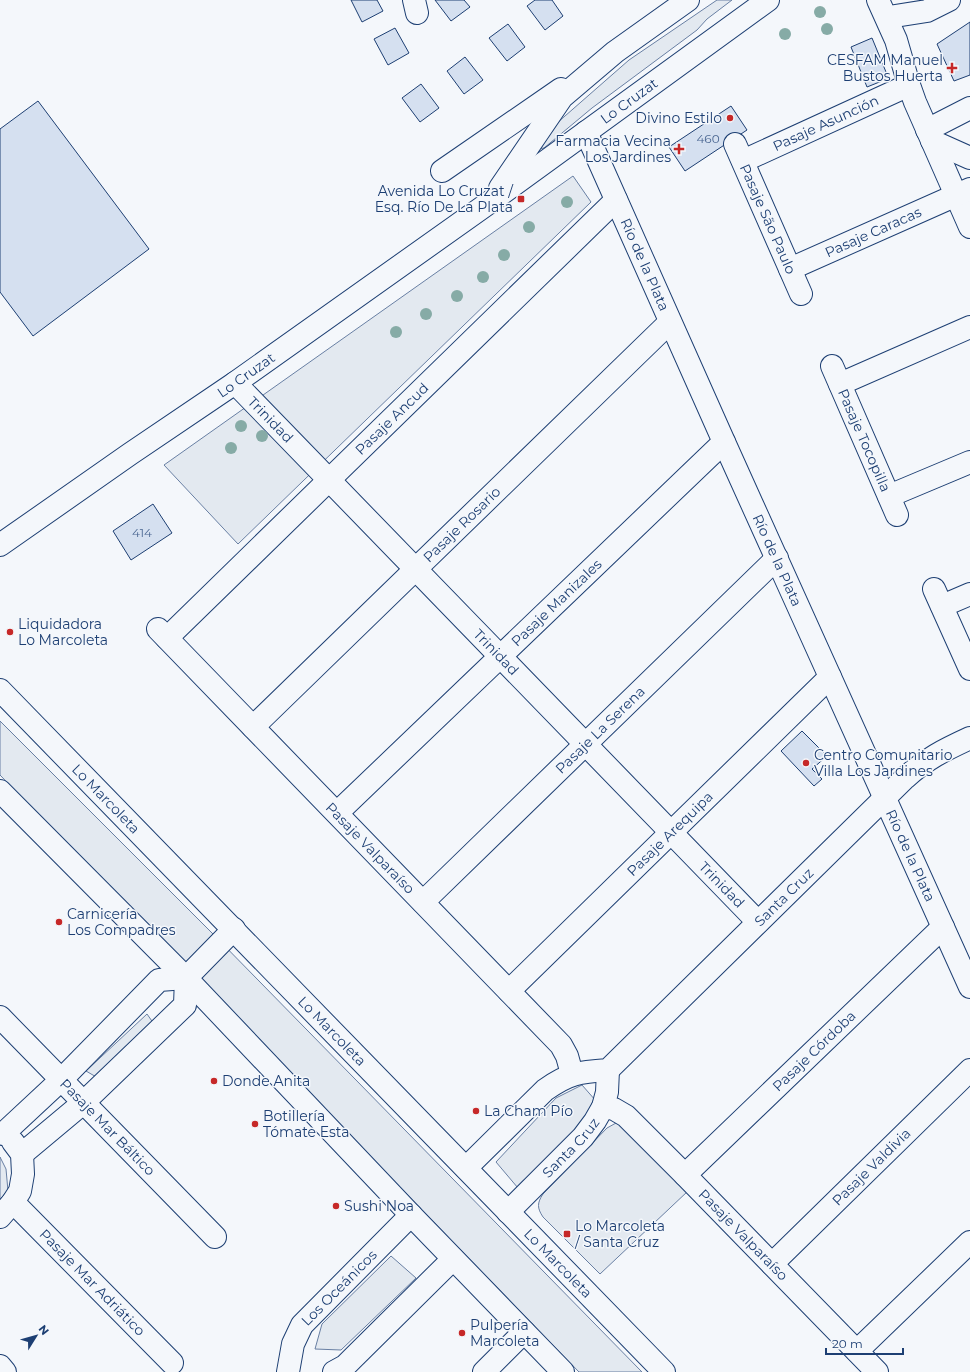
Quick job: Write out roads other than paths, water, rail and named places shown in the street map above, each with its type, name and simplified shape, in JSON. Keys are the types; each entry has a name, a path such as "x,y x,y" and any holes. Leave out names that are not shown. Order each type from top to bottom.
{"street":[{"name":"Lo Cruzat","path":"442,171 688,0"},
{"name":"Lo Cruzat","path":"0,545 235,383 490,202 768,0"},
{"path":"878,0 896,40 909,85 930,136 963,193 970,227"},
{"path":"896,40 894,8 927,11 949,0"},
{"name":"Lo Cruzat","path":"490,202 562,98 615,52"},
{"name":"Pasaje Asunción","path":"739,153 909,85"},
{"path":"930,136 970,108"},
{"name":"Río de la Plata","path":"586,132 670,322 970,987"},
{"path":"930,136 970,158"},
{"name":"Pasaje São Paulo","path":"739,153 801,294"},
{"name":"Pasaje Caracas","path":"790,269 963,193"},
{"name":"Pasaje Ancud","path":"162,633 329,480 616,200"},
{"name":"Pasaje Rosario","path":"253,727 670,322"},
{"name":"Pasaje Tocopilla","path":"970,327 836,375 893,506 970,462"},
{"name":"Trinidad","path":"235,383 758,922"},
{"name":"Pasaje Manizales","path":"337,813 724,442"},
{"name":"Pasaje La Serena","path":"423,902 777,558"},
{"path":"970,594 938,598 970,669"},
{"name":"Pasaje Valparaíso","path":"162,633 561,1045 567,1056 572,1074"},
{"name":"Pasaje Arequipa","path":"508,991 830,677"},
{"name":"Lo Marcoleta","path":"0,690 664,1372"},
{"name":"Santa Cruz","path":"508,1212 583,1137 595,1121 603,1107 607,1092 608,1070 918,766 932,756 970,738"},
{"path":"0,791 186,978 453,1259 563,1372"},
{"name":"Pasaje Córdoba","path":"685,1175 943,927"},
{"path":"7,1210 20,1191 23,1174 22,1154 14,1143 2,1134 61,1080 158,980 186,978 234,929"},
{"path":"22,1154 83,1103 185,1005 186,978"},
{"name":"Pasaje Mar Báltico","path":"0,1017 215,1237"},
{"path":"466,1168 545,1090 558,1081 572,1074 608,1070"},
{"name":"Pasaje Valdivia","path":"772,1264 970,1070"},
{"name":"Pasaje Valparaíso","path":"603,1107 614,1109 626,1116 878,1372"},
{"name":"Pasaje Mar Adriático","path":"7,1210 172,1363"},
{"name":"Los Oceánicos","path":"288,1372 293,1344 302,1326 411,1215"},
{"path":"857,1351 970,1242"},
{"path":"334,1372 349,1362 453,1259"},
{"path":"484,1372 524,1332"},
{"path":"0,1366 6,1372"}],"place":[{"name":"CESFAM Manuel Bustos Huerta","path":"952,68"},
{"name":"Divino Estilo","path":"730,118"},
{"name":"Farmacia Vecina Los Jardines","path":"679,149"},
{"name":"Avenida Lo Cruzat / Esq. Río De La Plata","path":"521,199"},
{"name":"Liquidadora Lo Marcoleta","path":"10,632"},
{"name":"Centro Comunitario Villa Los Jardines","path":"806,763"},
{"name":"Carnicería Los Compadres","path":"59,922"},
{"name":"Donde Anita","path":"214,1081"},
{"name":"La Cham Pío","path":"476,1111"},
{"name":"Botillería Tómate Esta","path":"255,1124"},
{"name":"Sushi Noa","path":"336,1206"},
{"name":"Lo Marcoleta / Santa Cruz","path":"567,1234"},
{"name":"Pulpería Marcoleta","path":"462,1333"}]}
